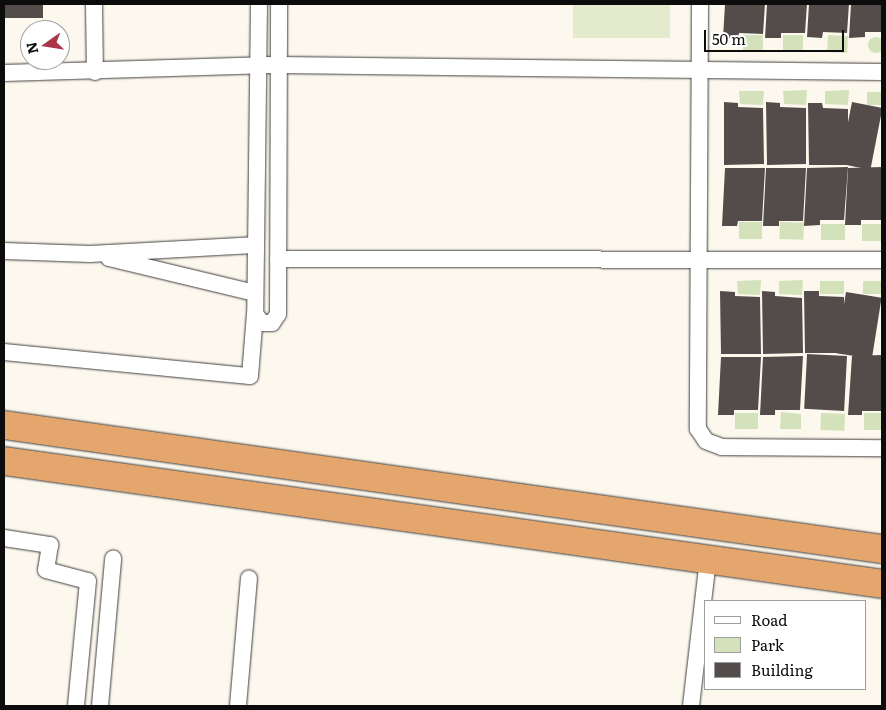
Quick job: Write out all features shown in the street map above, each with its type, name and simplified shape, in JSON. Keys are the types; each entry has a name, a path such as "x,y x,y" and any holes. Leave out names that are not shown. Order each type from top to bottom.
{"highway":[{"path":"4,425 882,549"},
{"path":"4,461 882,584"}],"street":[{"path":"94,4 95,72"},
{"path":"4,352 250,376 255,314 254,245 259,4"},
{"path":"255,314 262,323 272,323 276,320 279,4"},
{"path":"700,4 698,429 706,441 722,446 882,448"},
{"path":"4,73 95,72 279,65 882,72"},
{"path":"4,250 90,254 254,245"},
{"path":"90,254 255,293"},
{"path":"278,259 882,260"},
{"path":"4,538 50,545 46,570 88,581 76,706"},
{"path":"100,706 113,559"},
{"path":"691,706 708,560"},
{"path":"238,706 249,578"}],"green space":[{"path":"573,4 670,4 670,38 573,38"},
{"path":"743,35 763,35 763,52 743,52"},
{"path":"783,35 803,35 803,52 783,52"},
{"path":"828,35 848,36 847,53 827,52"},
{"path":"873,37 879,37 884,42 882,51 873,53 868,48 868,42"},
{"path":"807,90 806,105 784,104 783,91"},
{"path":"849,90 848,105 825,104 825,91"},
{"path":"739,91 764,91 763,105 740,104"},
{"path":"867,92 882,92 882,105 867,105"},
{"path":"739,222 762,222 762,239 739,239"},
{"path":"780,222 804,223 803,240 779,239"},
{"path":"821,224 845,224 845,240 821,240"},
{"path":"862,224 882,224 882,241 862,241"},
{"path":"761,280 760,295 738,294 737,281"},
{"path":"803,280 802,295 779,294 779,281"},
{"path":"820,281 844,281 844,294 820,294"},
{"path":"863,281 882,281 882,294 863,294"},
{"path":"781,412 801,414 801,429 780,429"},
{"path":"735,413 758,413 758,429 735,429"},
{"path":"821,413 845,414 844,431 820,430"},
{"path":"864,413 882,413 882,430 864,430"}],"building":[{"path":"4,4 43,4 43,18 4,18"},
{"path":"725,4 765,4 763,34 739,33 738,39 723,38"},
{"path":"767,4 807,4 805,33 781,33 781,38 765,38"},
{"path":"809,4 849,4 847,33 823,32 822,38 807,37"},
{"path":"851,4 882,4 882,32 865,32 865,37 849,38"},
{"path":"724,102 738,103 738,107 763,108 764,164 724,165"},
{"path":"766,102 780,103 780,107 806,108 806,164 767,165"},
{"path":"852,102 882,108 870,170 840,164"},
{"path":"808,103 822,103 823,108 848,109 848,165 809,165"},
{"path":"848,167 844,220 820,220 820,225 804,226 807,168"},
{"path":"882,167 882,220 861,220 861,225 845,225 848,168"},
{"path":"725,168 765,168 762,221 738,221 737,226 722,226"},
{"path":"766,168 806,168 803,221 779,221 779,226 763,226"},
{"path":"720,291 735,292 735,296 760,297 761,354 721,354"},
{"path":"762,291 775,292 775,296 802,298 803,353 763,354"},
{"path":"804,291 819,291 819,296 844,297 845,353 805,353"},
{"path":"846,292 882,298 872,359 836,353"},
{"path":"807,354 847,356 844,411 804,409"},
{"path":"882,355 882,411 862,411 862,415 848,415 852,356"},
{"path":"803,356 800,410 775,410 775,415 760,415 763,357"},
{"path":"721,357 761,357 758,410 734,410 734,415 718,415"}]}
